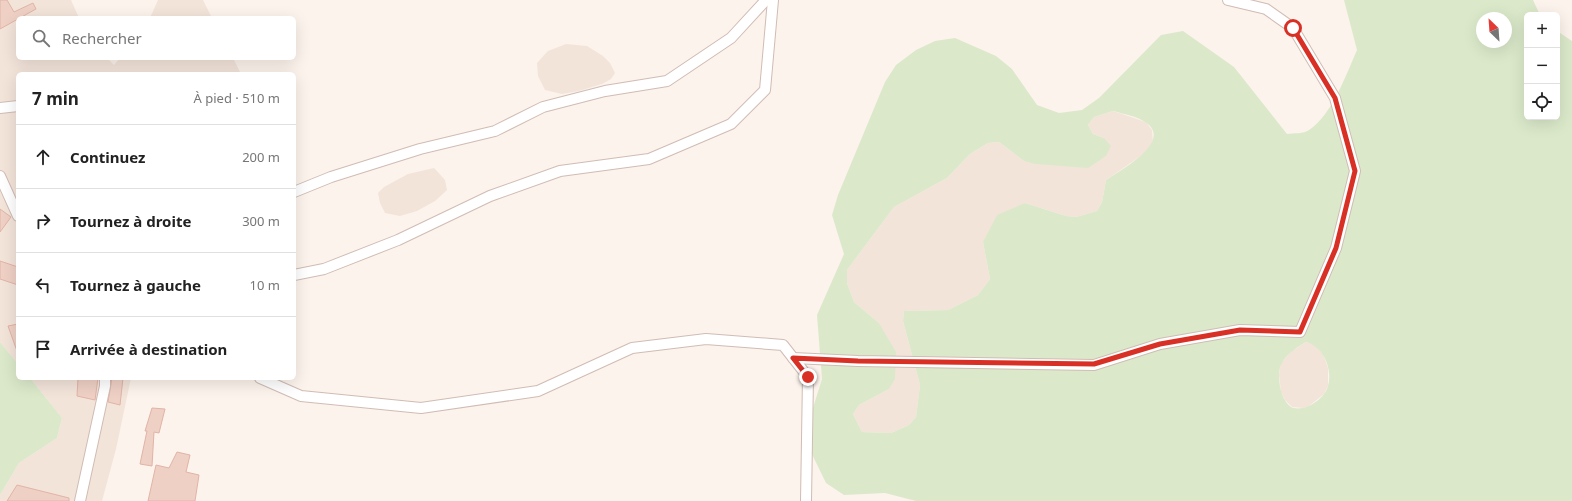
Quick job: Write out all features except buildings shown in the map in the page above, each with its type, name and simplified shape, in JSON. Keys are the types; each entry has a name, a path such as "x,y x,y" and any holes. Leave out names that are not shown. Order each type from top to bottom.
{"street":[{"path":"296,191 331,176 420,149 495,131 543,107 605,91 667,81 731,38 766,0"},
{"path":"296,275 324,269 398,240 490,196 553,173 649,159 731,124 765,90 773,0"},
{"path":"793,358 858,361 1094,364 1160,344 1240,330 1300,332 1336,248 1355,171 1335,98 1293,28 1266,9 1228,0"},
{"path":"0,108 16,106"},
{"path":"0,176 16,212"},
{"path":"265,380 301,396 421,408 538,391 632,348 706,339 783,345 808,377 806,501"},
{"path":"80,501 105,386 105,380"}],"shaded area":[{"path":"0,0 71,0 78,16 16,16 16,60 109,60 114,65 118,60 234,60 240,72 16,72 16,362 0,342"},
{"path":"158,0 203,0 211,16 151,16"},
{"path":"566,44 587,46 603,56 610,63 615,73 611,79 602,84 579,91 562,94 545,90 538,76 537,63 548,51"},
{"path":"1113,111 1146,122 1152,130 1153,142 1148,151 1106,180 1102,202 1097,211 1076,217 1066,216 1025,203 983,242 990,279 978,295 948,310 904,311 903,321 920,385 916,417 909,425 891,433 862,432 853,414 859,405 889,389 879,323 854,302 847,283 847,270 894,207 947,178 970,154 988,143 999,142 1024,161 1104,138 1093,134 1088,125 1094,117"},
{"path":"434,168 445,180 447,190 435,201 417,211 400,216 385,213 380,203 378,193 384,187 408,174"},
{"path":"1306,342 1314,344 1323,354 1328,368 1328,386 1324,394 1309,406 1303,408 1292,407 1285,400 1281,392 1279,375 1281,363 1292,351"},
{"path":"32,380 131,380 116,449 102,501 0,501 0,495 19,463 57,438 62,418"}],"green space":[{"path":"1344,0 1533,0 1539,12 1524,12 1524,120 1560,120 1560,33 1572,41 1572,501 916,501 885,493 844,495 826,483 808,446 808,424 822,379 817,315 844,254 832,215 838,195 885,82 896,65 916,50 935,41 955,38 996,56 1012,69 1037,105 1059,113 1082,110 1099,98 1161,35 1183,31 1234,67 1287,134 1307,131 1317,123 1325,115 1338,94 1357,50","holes":["1113,111 1142,120 1152,130 1153,138 1142,155 1106,180 1102,202 1097,211 1076,217 1066,216 1025,203 997,215 983,242 990,279 978,295 948,310 904,311 903,321 920,385 916,417 909,425 891,433 862,432 853,414 859,405 889,389 895,379 896,352 879,323 854,302 847,283 847,270 894,207 947,178 970,154 988,143 999,142 1024,161 1035,164 1088,168 1106,156 1111,146 1104,138 1093,134 1088,125 1094,117","1306,342 1312,344 1322,353 1328,366 1328,386 1323,396 1313,404 1302,408 1296,408 1291,407 1284,398 1280,386 1279,372 1285,358 1293,350"]},
{"path":"0,342 16,362 16,380 32,380 62,418 57,438 19,463 0,495"}],"route":[{"path":"808,377 793,358 989,364 1094,364 1160,344 1240,330 1300,332 1312,300 1336,248 1355,171 1335,98 1293,28"}]}
